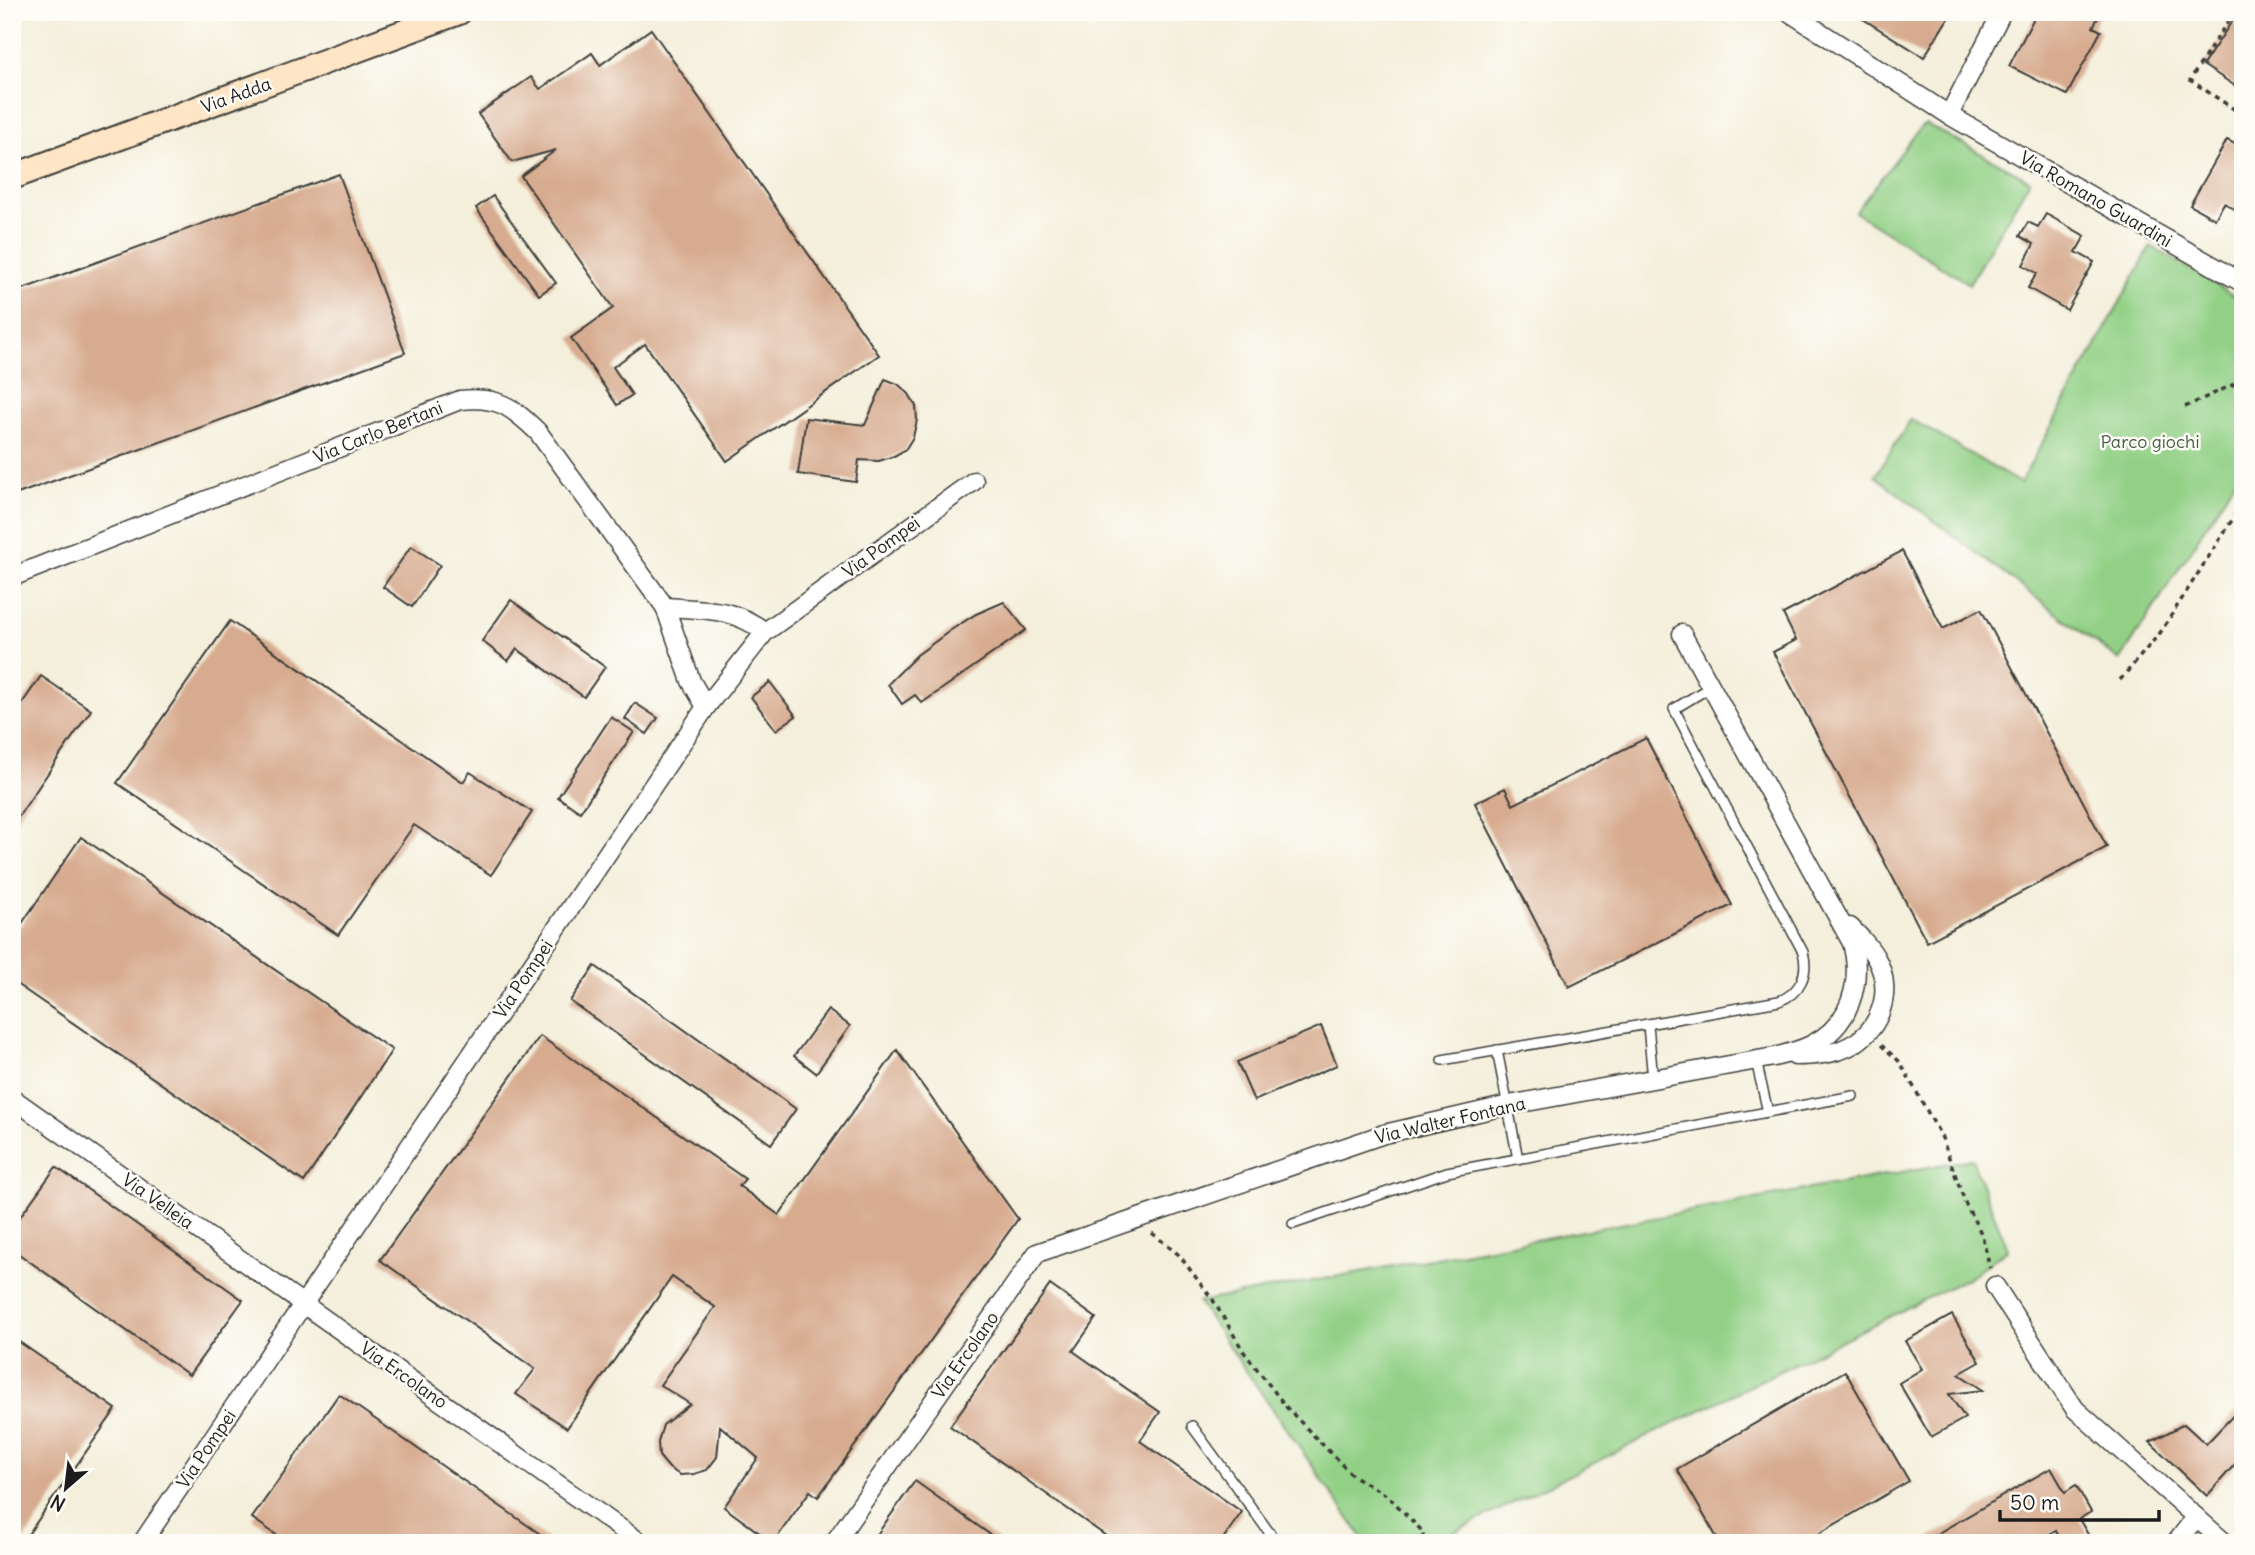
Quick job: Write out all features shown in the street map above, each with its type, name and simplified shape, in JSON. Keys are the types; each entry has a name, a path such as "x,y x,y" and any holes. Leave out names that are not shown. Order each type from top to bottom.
{"main road":[{"name":"Via Adda","path":"12,177 459,12"}],"street":[{"name":"Via Romano Guardini","path":"1789,12 1949,115 2243,283"},
{"path":"1949,115 2002,12"},
{"name":"Via Carlo Bertani","path":"12,577 460,400 482,398 502,404 522,416 538,432 665,607 691,681 706,707"},
{"name":"Via Pompei","path":"142,1543 706,707 765,632 974,481"},
{"path":"665,607 730,612 743,617 765,632"},
{"name":"Via Walter Fontana","path":"1136,1220 1384,1134 1509,1105 1774,1057 1803,1049 1838,1024 1852,999 1856,978 1856,957 1849,936 1682,634"},
{"name":"Via Walter Fontana","path":"1774,1057 1811,1056 1838,1051 1865,1035 1877,1020 1883,1002 1884,983 1881,971 1873,953 1834,908"},
{"name":"Via Velleia","path":"12,1098 303,1304"},
{"name":"Via Ercolano","path":"834,1543 1037,1253 1136,1220"},
{"path":"1995,1286 2074,1409 2225,1543"},
{"name":"Via Ercolano","path":"303,1304 641,1543"},
{"path":"2176,1543 2196,1517"}],"lane":[{"path":"1442,1060 1782,1000 1795,991 1804,974 1803,952 1674,709 1712,686"},
{"path":"1648,1025 1653,1080"},
{"path":"1497,1050 1518,1159"},
{"path":"1756,1061 1768,1112"},
{"path":"1293,1224 1447,1172 1853,1096"},
{"path":"1192,1426 1277,1543"}],"path":[{"path":"2234,12 2190,80 2243,115"},
{"path":"2185,407 2243,380"},
{"path":"2120,680 2160,633 2243,503"},
{"path":"1865,1035 1891,1052 1900,1062 1942,1138 1966,1205 1982,1235 1995,1286"},
{"path":"1136,1220 1179,1255 1213,1300 1244,1352 1287,1408 1352,1475 1388,1496 1423,1532 1423,1543"}],"green space":[{"path":"1926,124 2030,180 1969,284 1855,212"},
{"name":"Parco giochi","path":"2151,246 2243,301 2243,468 2120,661 1875,476 1911,419 2020,483"},
{"path":"1972,1159 2008,1249 1972,1276 1432,1543 1366,1543 1198,1302"}],"building":[{"path":"1852,12 1952,12 1924,57"},
{"path":"2037,12 2101,12 2093,27 2101,31 2067,95 2009,66"},
{"path":"2238,12 2243,12 2243,91 2203,65"},
{"path":"651,29 879,355 727,461 645,344 613,367 632,395 617,405 571,338 613,308 521,176 556,150 512,162 478,114 531,77 540,89 592,53 600,65"},
{"path":"2227,140 2243,148 2243,214 2224,203 2215,219 2190,205"},
{"path":"339,174 405,353 12,496 12,293"},
{"path":"493,196 556,283 539,295 476,208"},
{"path":"2046,214 2085,236 2076,252 2094,262 2067,310 2028,288 2037,273 2023,265 2034,244 2020,236 2028,222 2038,227"},
{"path":"885,379 898,384 909,394 916,406 917,420 913,437 905,450 879,461 859,460 856,482 798,474 806,418 865,425"},
{"path":"411,546 440,565 412,607 383,587"},
{"path":"1902,551 1943,629 1981,609 2107,847 1927,942 1773,652 1796,640 1783,614"},
{"path":"511,600 605,667 584,697 517,649 508,661 482,641"},
{"path":"1004,602 1026,630 922,703 915,695 902,704 888,684 917,655 976,614"},
{"path":"230,621 463,782 470,772 532,812 491,875 414,825 338,935 117,783"},
{"path":"41,676 91,710 12,826 12,718"},
{"path":"770,682 796,716 776,730 751,697"},
{"path":"635,703 658,718 647,734 625,719"},
{"path":"611,717 634,732 580,812 558,797"},
{"path":"1646,738 1732,905 1569,987 1475,803 1505,788 1513,805"},
{"path":"81,837 392,1050 304,1182 12,981 12,938"},
{"path":"595,966 796,1109 771,1144 570,1001"},
{"path":"828,1010 850,1026 816,1073 794,1056"},
{"path":"1321,1026 1337,1065 1254,1101 1237,1062"},
{"path":"540,1036 745,1179 739,1186 779,1215 897,1050 1018,1219 818,1497 810,1491 773,1543 724,1507 758,1458 720,1426 717,1457 707,1470 680,1475 669,1468 659,1456 658,1442 663,1425 690,1404 660,1385 715,1307 672,1277 567,1428 516,1394 535,1369 380,1260"},
{"path":"56,1167 243,1300 189,1375 12,1249 12,1228"},
{"path":"1050,1285 1096,1318 1073,1351 1160,1412 1140,1441 1242,1512 1220,1543 1116,1543 950,1426"},
{"path":"1952,1315 1980,1362 1959,1374 1983,1390 1949,1394 1965,1418 1931,1437 1899,1383 1922,1369 1905,1341"},
{"path":"12,1337 116,1409 22,1543 12,1543"},
{"path":"1845,1371 1909,1481 1803,1543 1720,1543 1677,1469"},
{"path":"339,1394 553,1543 288,1543 252,1518"},
{"path":"2243,1405 2243,1455 2207,1496 2150,1442 2184,1424 2206,1444"},
{"path":"2051,1468 2065,1492 2076,1485 2091,1512 2079,1519 2093,1543 2062,1543 2056,1531 2036,1543 1921,1543"},
{"path":"915,1481 1002,1543 871,1543"}]}
